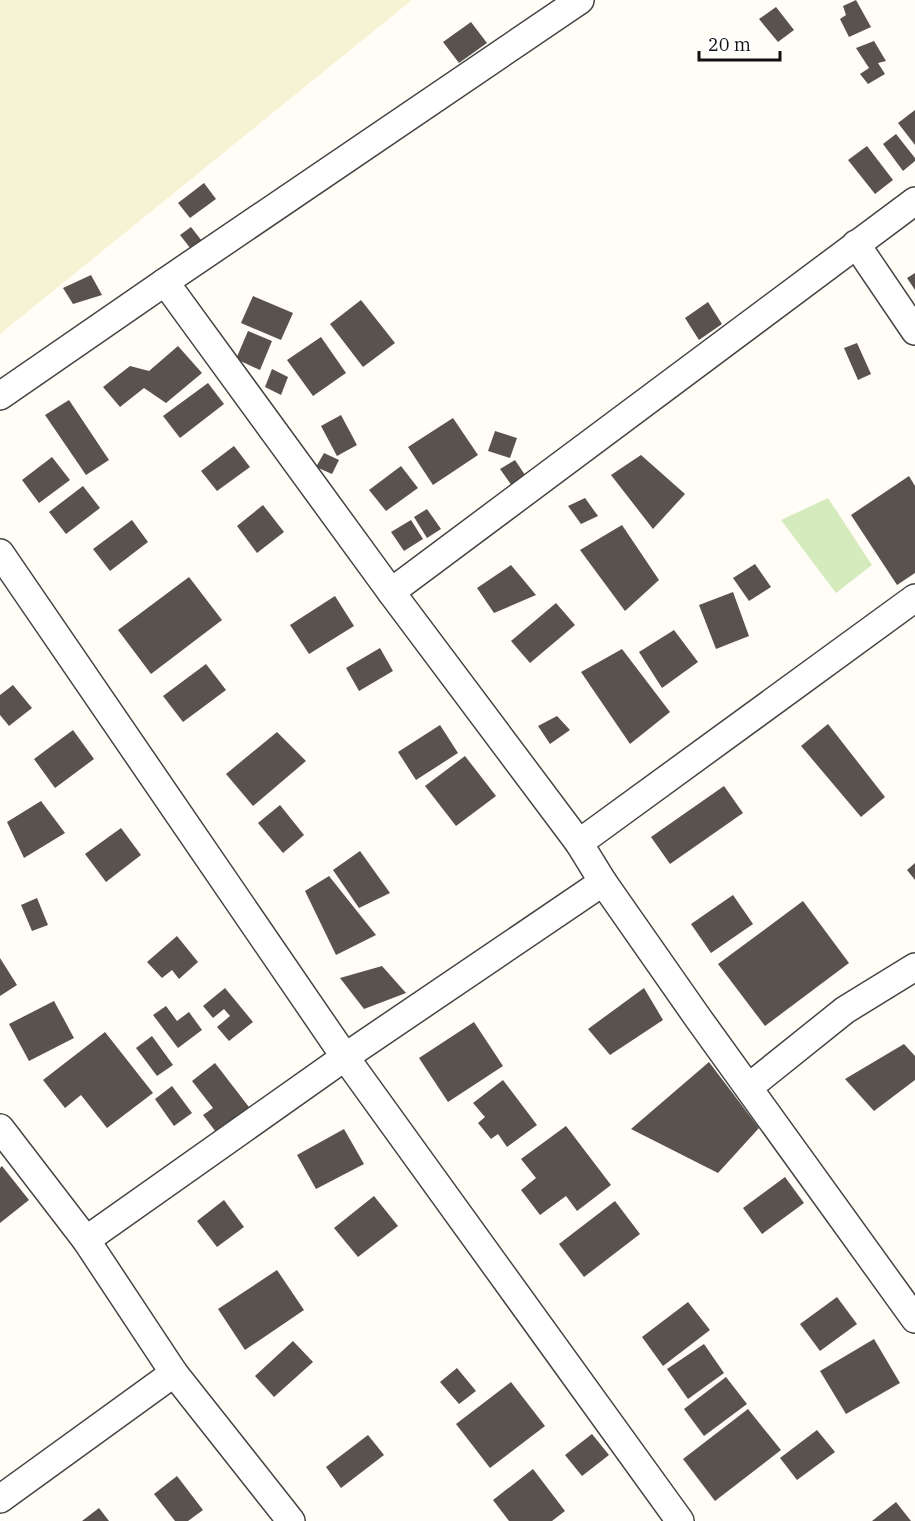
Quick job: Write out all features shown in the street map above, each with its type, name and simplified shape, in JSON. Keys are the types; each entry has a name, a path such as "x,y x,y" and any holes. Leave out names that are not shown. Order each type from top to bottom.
{"street":[{"path":"0,396 580,0"},
{"path":"392,592 915,201"},
{"path":"856,244 915,331"},
{"path":"165,282 579,843 603,882 698,1018 915,1319"},
{"path":"0,553 345,1058 680,1521"},
{"path":"579,843 915,598"},
{"path":"86,1240 345,1058 603,882"},
{"path":"749,1087 845,1010 915,967"},
{"path":"0,1128 86,1240 174,1373 291,1521"},
{"path":"0,1499 174,1373"}],"shaded area":[{"path":"0,0 412,0 0,334"}],"green space":[{"path":"828,498 872,565 836,593 781,520"}],"building":[{"path":"856,0 871,27 849,37 840,19 846,15 843,6"},
{"path":"776,7 794,30 778,42 759,19"},
{"path":"471,22 487,43 459,63 443,42"},
{"path":"874,41 886,61 878,63 885,74 868,84 860,74 869,68 856,48"},
{"path":"915,110 915,145 898,123"},
{"path":"896,134 915,158 915,161 903,171 883,144"},
{"path":"867,146 893,180 875,194 848,160"},
{"path":"204,183 216,199 190,218 178,203"},
{"path":"191,227 205,245 194,253 180,235"},
{"path":"915,273 915,290 907,278"},
{"path":"91,275 102,295 73,304 63,288"},
{"path":"253,296 293,313 281,340 241,323"},
{"path":"361,300 395,343 363,367 330,324"},
{"path":"708,302 722,324 699,340 685,318"},
{"path":"248,331 272,341 260,370 236,359"},
{"path":"321,337 346,373 313,396 287,360"},
{"path":"857,343 871,374 858,380 844,348"},
{"path":"178,346 202,373 166,403 144,388 120,407 103,387 130,366 149,371"},
{"path":"272,369 288,377 281,395 265,387"},
{"path":"208,383 224,404 180,438 163,416"},
{"path":"69,400 109,460 86,475 45,415"},
{"path":"341,415 357,445 337,456 321,426"},
{"path":"453,418 478,455 433,485 408,447"},
{"path":"495,431 517,438 510,458 488,451"},
{"path":"234,446 250,467 217,491 201,471"},
{"path":"324,453 339,460 332,474 316,467"},
{"path":"641,455 685,494 653,529 611,475"},
{"path":"52,457 70,480 39,503 22,480"},
{"path":"515,460 529,481 515,490 500,469"},
{"path":"401,466 418,488 386,511 369,490"},
{"path":"909,476 915,486 915,573 897,585 851,515"},
{"path":"83,486 100,508 66,534 49,512"},
{"path":"585,498 598,516 581,524 568,506"},
{"path":"263,505 284,532 257,553 237,526"},
{"path":"427,509 441,529 427,538 414,517"},
{"path":"132,520 148,542 110,571 93,549"},
{"path":"411,520 423,539 404,551 391,532"},
{"path":"622,525 659,580 625,611 580,550"},
{"path":"755,564 771,587 749,601 733,578"},
{"path":"511,565 536,595 494,613 477,588"},
{"path":"189,577 222,620 151,674 118,630"},
{"path":"733,592 749,636 716,649 699,605"},
{"path":"335,596 354,626 309,654 290,625"},
{"path":"556,603 575,625 530,663 511,641"},
{"path":"674,630 698,662 662,688 639,652"},
{"path":"380,648 393,671 359,691 346,668"},
{"path":"622,649 670,712 630,744 581,672"},
{"path":"206,664 226,690 183,722 163,696"},
{"path":"13,685 32,708 9,726 0,715 0,695"},
{"path":"557,716 570,730 550,744 538,726"},
{"path":"828,724 885,797 861,817 801,746"},
{"path":"440,725 458,753 416,780 398,752"},
{"path":"73,730 94,759 55,788 34,759"},
{"path":"277,732 306,761 253,806 226,774"},
{"path":"465,756 496,796 456,826 425,786"},
{"path":"724,786 743,813 670,864 651,837"},
{"path":"41,801 65,833 24,858 7,822"},
{"path":"280,805 304,835 283,853 258,823"},
{"path":"121,828 141,855 106,882 85,854"},
{"path":"360,851 390,893 359,908 333,870"},
{"path":"915,863 915,880 907,870"},
{"path":"329,876 376,935 336,955 305,891"},
{"path":"733,895 753,924 711,953 691,924"},
{"path":"37,898 48,925 32,931 21,905"},
{"path":"803,901 849,963 765,1026 718,964"},
{"path":"177,936 198,962 179,979 172,970 162,978 147,962"},
{"path":"0,958 17,985 0,996"},
{"path":"382,966 406,993 364,1009 340,978"},
{"path":"225,988 253,1022 229,1041 217,1027 230,1016 224,1009 213,1018 203,1006"},
{"path":"644,988 663,1020 610,1055 588,1029"},
{"path":"54,1001 74,1038 29,1061 9,1024"},
{"path":"166,1006 177,1021 189,1012 202,1030 178,1048 153,1015"},
{"path":"474,1022 503,1066 448,1102 419,1058"},
{"path":"105,1032 153,1093 107,1128 81,1095 65,1108 43,1080"},
{"path":"152,1036 173,1065 157,1076 136,1048"},
{"path":"904,1044 915,1056 915,1080 874,1111 845,1079"},
{"path":"709,1062 759,1128 718,1173 631,1129"},
{"path":"215,1063 252,1111 219,1136 203,1115 213,1108 192,1081"},
{"path":"503,1080 537,1125 507,1147 498,1134 491,1139 478,1123 485,1117 473,1103"},
{"path":"172,1086 192,1113 174,1126 155,1099"},
{"path":"566,1126 611,1185 577,1211 566,1196 540,1215 521,1190 536,1178 521,1159"},
{"path":"344,1129 364,1164 316,1189 297,1155"},
{"path":"2,1166 29,1200 0,1223 0,1168"},
{"path":"785,1177 804,1203 762,1234 743,1208"},
{"path":"374,1196 398,1226 358,1257 334,1228"},
{"path":"224,1200 244,1227 217,1247 197,1221"},
{"path":"615,1201 640,1234 584,1277 559,1244"},
{"path":"277,1270 304,1310 245,1350 218,1309"},
{"path":"837,1297 857,1324 820,1351 800,1324"},
{"path":"688,1302 710,1330 663,1366 642,1337"},
{"path":"874,1339 900,1383 846,1414 820,1371"},
{"path":"293,1341 313,1362 274,1397 255,1376"},
{"path":"704,1344 724,1373 688,1399 667,1369"},
{"path":"457,1368 476,1391 459,1404 440,1382"},
{"path":"726,1377 747,1404 704,1436 684,1409"},
{"path":"511,1382 545,1426 490,1468 456,1424"},
{"path":"748,1409 781,1450 715,1501 683,1459"},
{"path":"817,1430 835,1452 797,1480 780,1458"},
{"path":"592,1434 609,1455 582,1476 565,1455"},
{"path":"368,1435 384,1455 341,1488 326,1467"},
{"path":"533,1469 565,1511 552,1521 509,1521 493,1500"},
{"path":"177,1476 203,1510 188,1521 175,1521 154,1494"},
{"path":"896,1502 911,1521 872,1521"},
{"path":"99,1508 109,1521 82,1521"}]}
